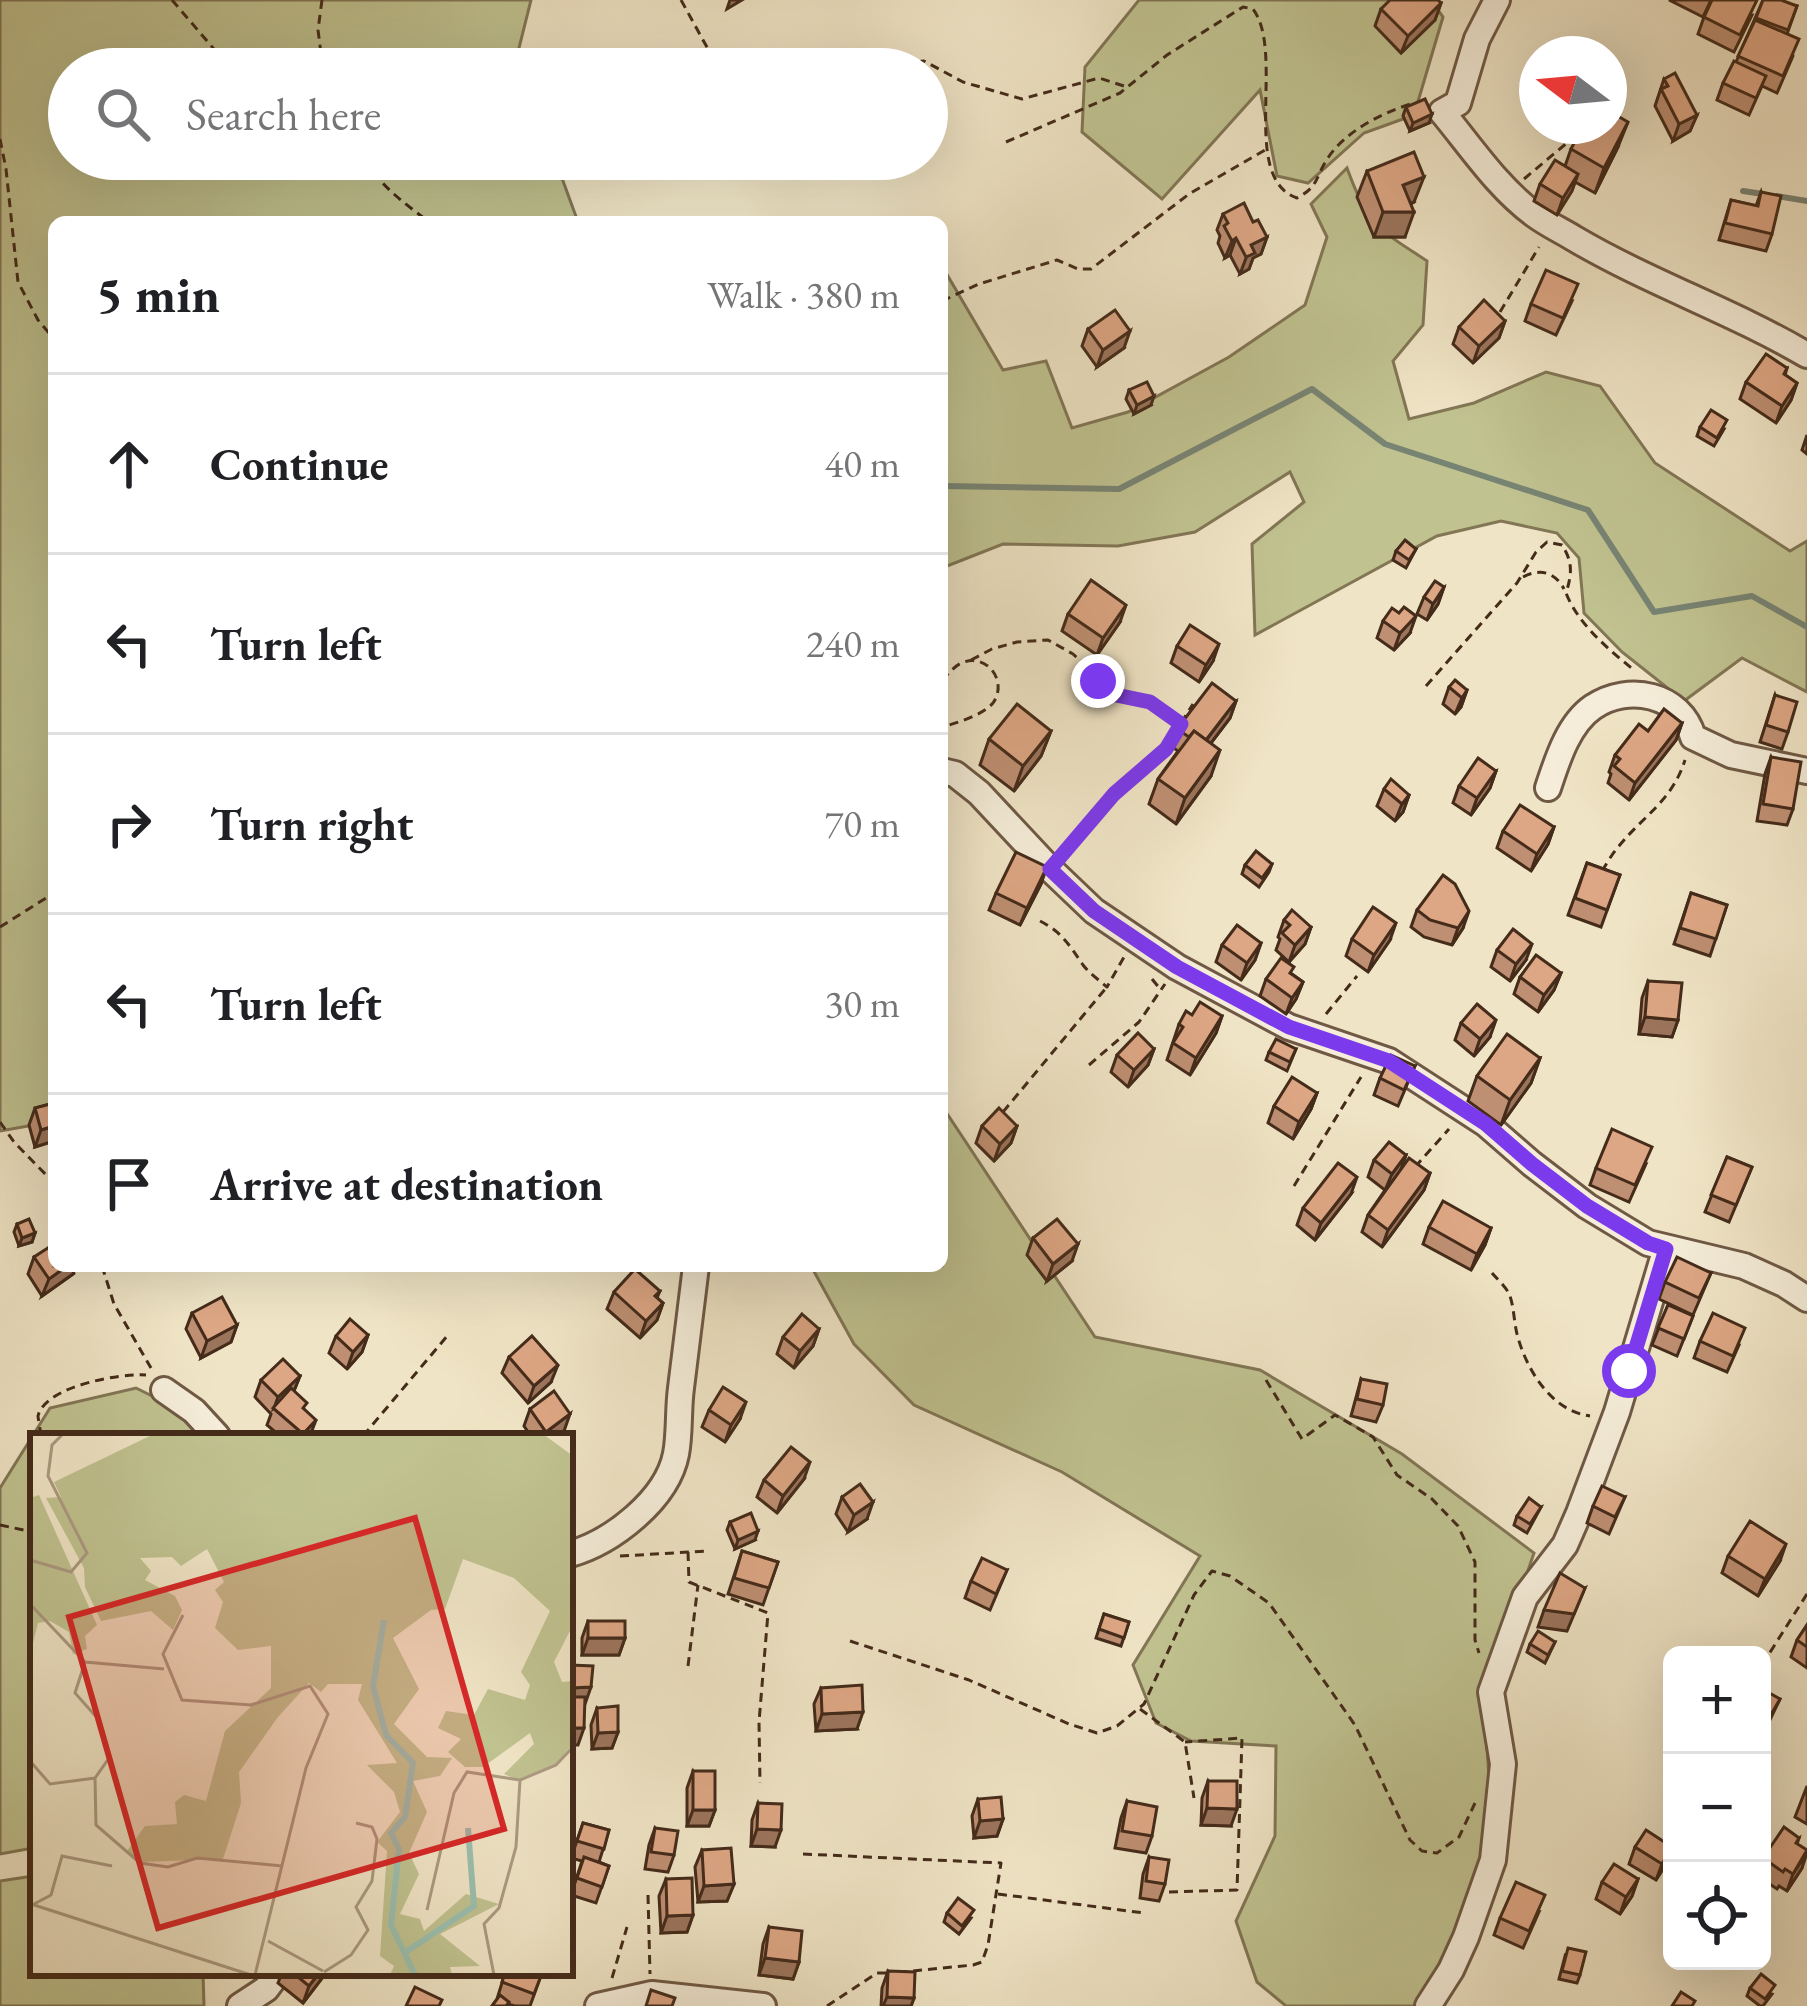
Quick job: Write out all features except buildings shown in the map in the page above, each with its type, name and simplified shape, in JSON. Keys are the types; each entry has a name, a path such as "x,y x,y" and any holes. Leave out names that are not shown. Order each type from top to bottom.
{"street":[{"path":"1497,0 1477,39 1458,103 1442,112 1509,192 1535,215 1599,253 1807,355"},
{"path":"1548,788 1561,751 1592,707 1616,698 1662,697 1688,720 1693,737 1731,755 1807,771"},
{"path":"948,772 979,793 1094,911 1177,967 1289,1027 1375,1055 1404,1070 1466,1109 1587,1206 1648,1243 1744,1266 1807,1300"},
{"path":"1428,2006 1466,1937 1493,1860 1503,1764 1491,1692 1525,1597 1565,1545 1617,1412 1666,1249"},
{"path":"579,1552 622,1529 657,1494 676,1458 695,1272"},
{"path":"164,1390 214,1433"},
{"path":"240,2006 276,1990"},
{"path":"601,2004 652,1994 763,2006"}],"path":[{"path":"172,0 213,48"},
{"path":"320,48 322,0"},
{"path":"681,0 707,48"},
{"path":"1006,142 1120,93 1167,55 1243,7 1258,16 1264,39 1268,148 1272,176 1283,193 1297,198 1312,190 1328,157 1356,130 1411,103 1428,102 1442,112"},
{"path":"948,74 1022,99 1099,78 1127,87"},
{"path":"0,139 18,282 48,332"},
{"path":"1509,192 1566,144"},
{"path":"948,299 979,284 1057,260 1091,269 1189,194 1268,148"},
{"path":"382,180 421,216"},
{"path":"1500,312 1552,225"},
{"path":"1426,686 1547,542 1562,545 1570,557 1566,593"},
{"path":"1517,583 1531,573 1556,577 1586,625 1662,697"},
{"path":"948,674 992,649 1048,640 1073,654 1116,695 1150,702 1181,724"},
{"path":"948,725 986,709 996,698 995,673 986,664 971,661"},
{"path":"1050,869 1114,794 1166,749 1193,704"},
{"path":"1600,872 1678,783 1693,737"},
{"path":"0,927 48,895"},
{"path":"1040,921 1057,929 1086,970 1107,987"},
{"path":"1003,1112 1107,987 1129,950"},
{"path":"1089,1065 1139,1022 1177,967"},
{"path":"1150,976 1161,990"},
{"path":"1310,1034 1357,976"},
{"path":"1294,1186 1375,1055"},
{"path":"1411,1172 1466,1109"},
{"path":"0,1122 48,1177"},
{"path":"104,1272 114,1304 164,1390"},
{"path":"1492,1274 1509,1293 1528,1366 1552,1397 1578,1414 1602,1418 1617,1412"},
{"path":"366,1433 448,1335"},
{"path":"41,1433 38,1416 47,1400 59,1393 145,1373 164,1390"},
{"path":"1266,1380 1302,1439 1335,1415 1373,1437 1396,1474 1432,1499 1458,1526 1475,1562 1474,1640 1480,1657"},
{"path":"0,1525 30,1530"},
{"path":"579,1552 620,1556 708,1551"},
{"path":"688,1552 689,1582 768,1613 759,1722 760,1783"},
{"path":"850,1641 969,1680 1097,1732 1117,1726 1144,1704 1193,1594 1212,1570 1230,1576 1269,1603 1355,1724 1411,1840 1422,1851 1437,1853 1459,1837 1478,1798"},
{"path":"688,1666 698,1586"},
{"path":"1771,1651 1807,1594"},
{"path":"1138,1708 1185,1742 1242,1738 1237,1890 1169,1892"},
{"path":"1185,1742 1194,1798"},
{"path":"803,1854 1001,1863 982,1962 877,1973 826,2006"},
{"path":"996,1894 1144,1913"},
{"path":"648,1895 652,1994"},
{"path":"601,2004 627,1927"}],"green space":[{"path":"0,0 531,0 519,48 48,48 48,180 563,180 576,216 48,216 48,1123 0,1131"},
{"path":"1139,0 1431,0 1443,17 1414,115 1364,133 1308,183 1277,176 1260,90 1162,199 1082,132 1085,67"},
{"path":"1347,168 1376,224 1427,261 1423,325 1393,361 1409,419 1474,403 1546,372 1600,386 1655,463 1790,551 1807,541 1807,692 1742,658 1684,701 1622,652 1584,613 1579,558 1557,533 1501,521 1437,536 1255,635 1252,544 1304,502 1290,472 1195,532 1118,546 1003,544 948,566 948,276 1003,370 1046,361 1072,428 1128,412 1229,357 1305,305 1327,237 1311,204"},
{"path":"948,1115 1095,1337 1260,1370 1402,1454 1534,1553 1484,1698 1491,1810 1463,1932 1422,2006 1286,2006 1257,1982 1236,1921 1275,1836 1276,1746 1191,1741 1156,1723 1133,1665 1200,1556 1062,1472 914,1405 854,1344 814,1272 948,1272"},
{"path":"136,1388 188,1414 204,1433 34,1433 50,1408"},
{"path":"30,1440 30,1849 0,1854 0,1488"},
{"path":"30,1876 30,1976 203,1976 204,2006 0,2006 0,1881"}],"waterway":[{"path":"1743,191 1763,194"},
{"path":"1777,196 1807,201"},
{"path":"948,486 1119,489 1312,389 1385,444 1588,510 1654,612 1752,596 1807,627"}],"route":[{"path":"1098,681 1116,695 1150,702 1181,724 1166,749 1114,794 1050,869 1094,911 1177,967 1289,1027 1389,1061 1486,1124 1587,1206 1666,1249 1629,1371"}]}
